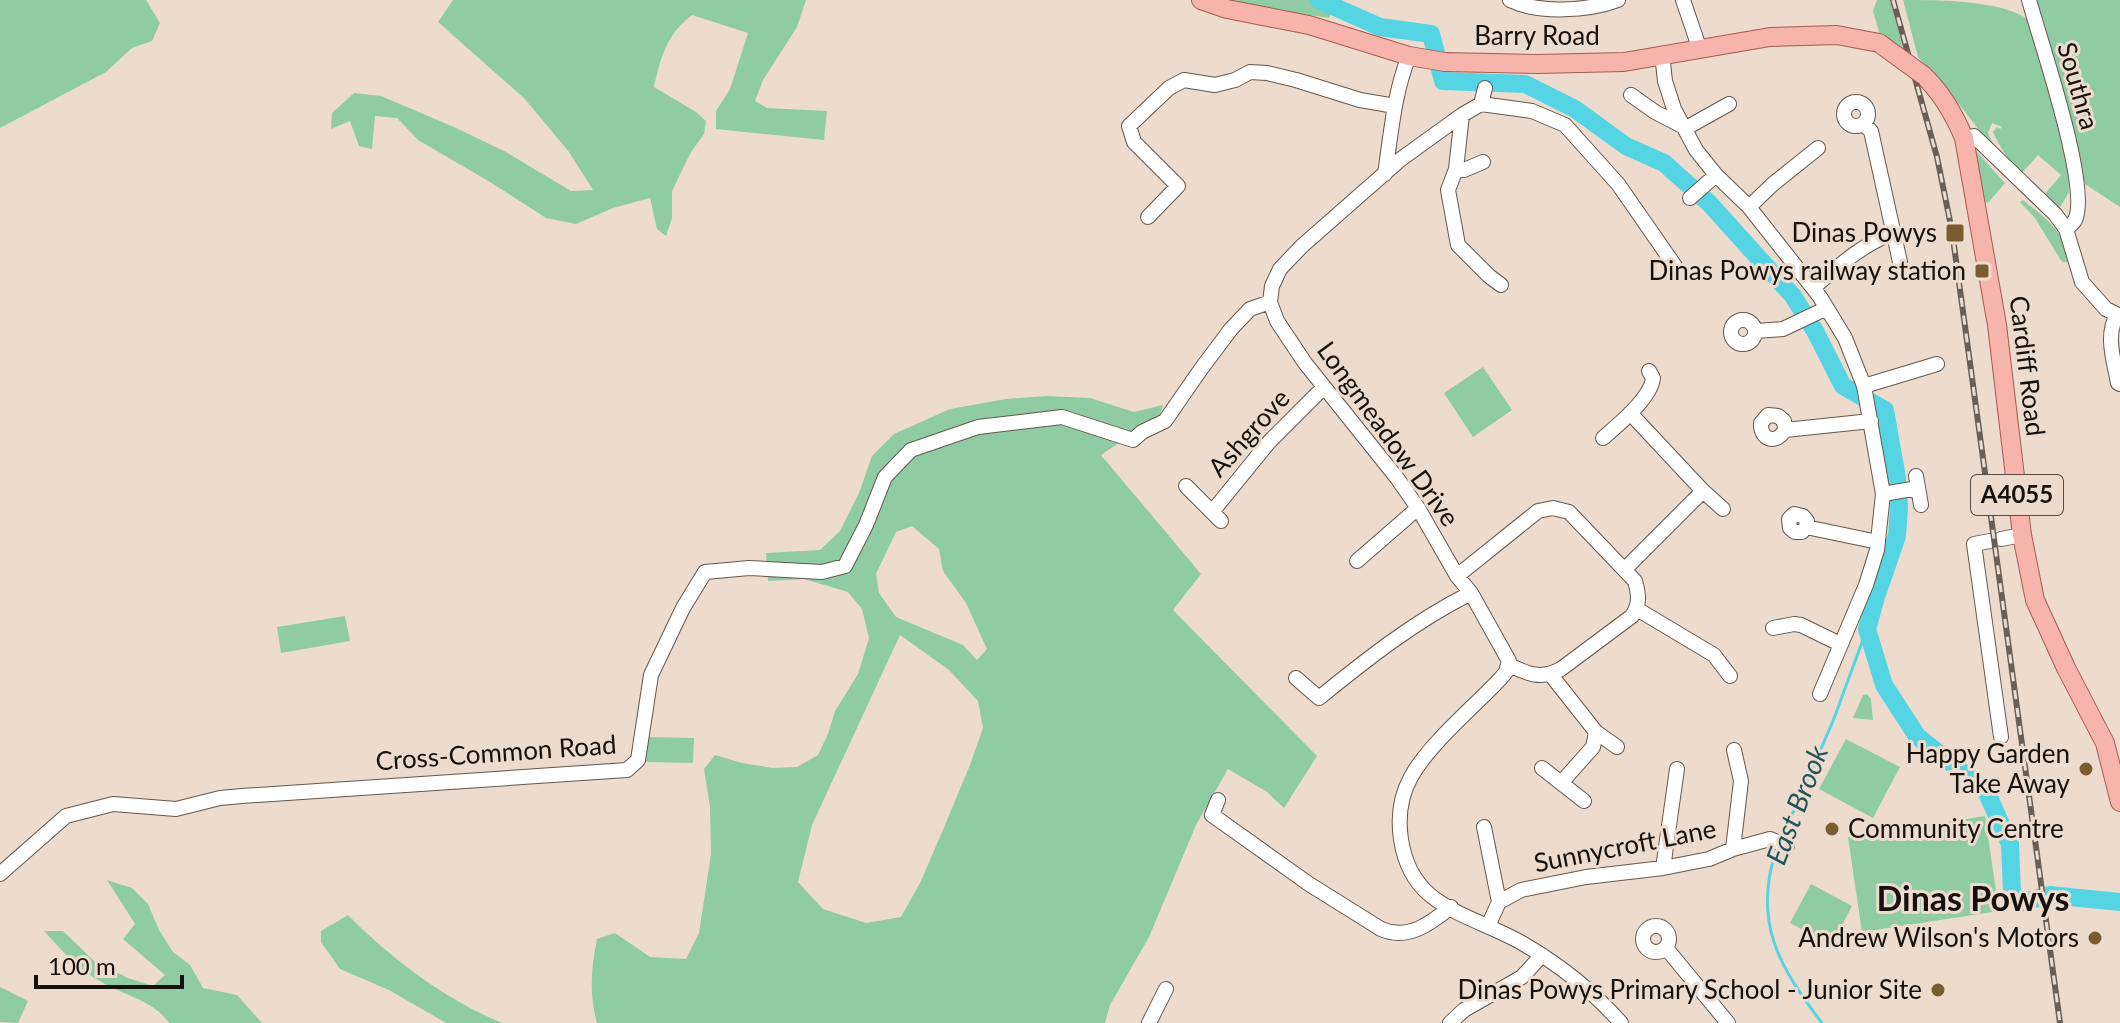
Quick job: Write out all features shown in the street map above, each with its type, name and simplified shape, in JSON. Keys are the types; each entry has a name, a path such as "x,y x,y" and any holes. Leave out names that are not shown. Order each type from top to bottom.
{"main road":[{"name":"Barry Road","path":"1201,0 1227,9 1309,25 1437,62 1624,62 1770,37 1837,35 1879,43 1923,75"},
{"name":"Cardiff Road","path":"1923,75 1944,99 1964,138 1997,325 2022,535 2035,600 2066,668 2113,740 2120,802"}],"street":[{"path":"1510,0 1565,10 1595,7 1618,0"},
{"path":"1683,0 1700,50"},
{"name":"Southra","path":"2029,0 2068,135 2078,184 2076,218 2066,229"},
{"path":"1662,54 1665,81 1674,109 1696,150 1749,207 1827,308 1845,338 1864,386 1870,414 1902,488 1921,505"},
{"path":"1385,174 1395,106 1409,56"},
{"path":"1148,217 1178,186 1134,142 1129,126 1169,88 1184,80 1215,85 1250,72 1267,73 1360,100 1395,106"},
{"path":"1481,104 1485,88"},
{"path":"1631,95 1686,128"},
{"path":"1270,302 1275,278 1289,258 1385,174 1481,104 1532,111 1565,125 1618,184 1675,266"},
{"path":"1686,128 1729,104"},
{"path":"1462,115 1456,169 1448,190 1458,245 1501,285"},
{"path":"1863,124 1871,131 1900,262"},
{"path":"1964,138 1974,136 2055,214 2066,229 2082,282 2106,309 2118,316 2111,324 2112,348 2120,384"},
{"path":"1749,207 1818,148"},
{"path":"1456,169 1464,170 1483,162"},
{"path":"1690,198 1716,175"},
{"path":"1813,288 1855,252 1893,233"},
{"name":"Cross-Common Road","path":"0,874 66,816 113,804 176,809 242,796 627,770 638,760 651,675 683,608 705,572 749,568 822,572 845,566 885,477 911,450 965,431 1062,417 1133,440 1165,421 1231,329 1250,309 1270,302"},
{"name":"Longmeadow Drive","path":"1270,302 1277,321 1305,363 1418,508 1457,576 1471,593 1509,665"},
{"path":"1756,331 1783,329 1827,308"},
{"path":"1864,386 1937,364"},
{"path":"1603,438 1652,387 1653,378 1649,371"},
{"name":"Ashgrove","path":"1186,486 1217,516 1269,442 1324,387"},
{"path":"1630,413 1723,509"},
{"path":"1785,430 1870,414"},
{"path":"1820,694 1902,488"},
{"path":"1625,569 1703,491"},
{"path":"1357,561 1418,508"},
{"path":"1457,576 1538,511 1553,508 1569,512 1635,581 1637,609 1626,622 1551,675 1530,675 1509,665 1501,678 1419,764 1410,779 1402,804 1400,832 1406,857 1429,894 1519,941 1562,968 1621,1023"},
{"path":"1806,527 1878,542"},
{"path":"2001,737 1974,544 2022,535"},
{"path":"1296,678 1319,698 1375,653 1436,611 1471,593"},
{"path":"1637,609 1714,655 1730,676"},
{"path":"1773,628 1801,625 1840,644"},
{"path":"1551,675 1596,732 1617,747"},
{"path":"1561,783 1593,747 1596,732"},
{"path":"1733,849 1741,781 1734,750"},
{"path":"1542,768 1584,801"},
{"path":"1663,868 1677,769"},
{"path":"1218,800 1212,815 1309,884 1381,929 1393,934 1410,932 1451,907"},
{"path":"1484,827 1499,902 1488,926"},
{"name":"Sunnycroft Lane","path":"1499,902 1521,890 1709,859 1770,839 1787,846"},
{"path":"1666,948 1728,1023"},
{"path":"1450,1023 1464,1010 1522,977 1542,955"},
{"path":"1149,1023 1166,989"}],"green space":[{"path":"0,0 146,0 160,23 152,41 132,48 106,72 0,128"},
{"path":"453,0 806,0 797,27 763,80 755,101 767,108 827,111 824,140 716,129 716,111 730,89 748,33 692,15 670,39 654,87 706,121 704,134 691,152 672,191 672,218 666,236 657,229 650,198 613,208 576,224 546,218 418,140 397,118 375,116 372,149 359,146 350,121 331,129 332,113 354,93 381,96 506,152 571,191 593,190 569,152 524,98 438,22"},
{"path":"1235,0 1337,0 1329,18 1256,7"},
{"path":"1877,0 1890,0 1903,48 1880,35 1873,11"},
{"path":"1903,0 1988,5 2019,14 2030,21 2068,173 2069,192 2059,209 2044,195 2061,175 2038,155 2021,174 1993,132 1997,127 2002,127 1992,123 1988,133 1993,144 1918,57"},
{"path":"2033,0 2120,0 2120,207 2085,184"},
{"path":"1976,151 2005,183 1988,203 1983,199"},
{"path":"2023,200 2059,234 2067,251 2068,262 2060,259 2035,218 2020,202"},
{"path":"1483,367 1512,410 1473,437 1444,393"},
{"path":"1047,396 1090,398 1134,412 1163,405 1160,415 1101,455 1201,574 1173,610 1317,756 1284,808 1267,792 1228,769 1196,825 1149,937 1110,1005 1105,1023 597,1023 592,981 597,939 615,933 650,957 686,959 699,933 711,854 710,807 704,769 715,755 773,768 797,767 818,755 835,711 858,674 869,638 862,609 848,592 804,579 768,581 766,553 820,550 840,531 859,493 872,456 894,434 950,409 1006,399","holes":["912,526 939,549 943,571 966,603 987,649 977,660 963,645 896,617 879,593 876,574 896,532","900,635 949,670 978,701 983,728 921,881 901,917 866,923 823,909 798,882 812,825"]},
{"path":"345,616 350,641 281,653 277,627"},
{"path":"1867,694 1871,699 1873,720 1853,718 1863,695"},
{"path":"647,737 694,738 693,763 646,762"},
{"path":"1846,739 1900,767 1873,818 1819,789"},
{"path":"1985,816 1999,911 1862,932 1848,837"},
{"path":"107,880 132,888 148,904 173,952 190,965 203,988 237,995 262,1023 169,1023 156,1009 96,979 72,960 44,931 63,931 95,962 128,978 153,986 165,975 123,939 135,924"},
{"path":"1811,884 1852,906 1832,945 1790,923"},
{"path":"348,915 382,947 420,976 460,1002 502,1023 446,1023 389,990 340,969 321,942 321,931"},
{"path":"0,987 28,1001 18,1023 0,1022"}],"waterway":[{"path":"1319,0 1380,27 1431,34 1443,81 1525,84 1575,109 1626,146 1664,163 1709,203 1793,296 1843,386 1885,410 1897,478 1897,536 1867,629 1884,685 1917,736 1986,791 2010,844 2012,892 2020,903 2050,895 2120,902"},
{"name":"East Brook","path":"1781,840 1833,721 1867,629"},
{"name":"East Brook","path":"1777,847 1767,898 1774,941 1793,981 1822,1023"}],"railway":[{"path":"1893,0 1937,157 1952,231 2060,1023"}],"place":[{"name":"Dinas Powys","path":"1955,233"},
{"name":"Dinas Powys railway station","path":"1982,271"},
{"name":"Happy Garden Take Away","path":"2086,769"},
{"name":"Community Centre","path":"1832,829"},
{"name":"Andrew Wilson's Motors","path":"2095,938"},
{"name":"Dinas Powys Primary School - Junior Site","path":"1938,990"}],"district":[{"name":"Dinas Powys","path":"1973,899"}]}
